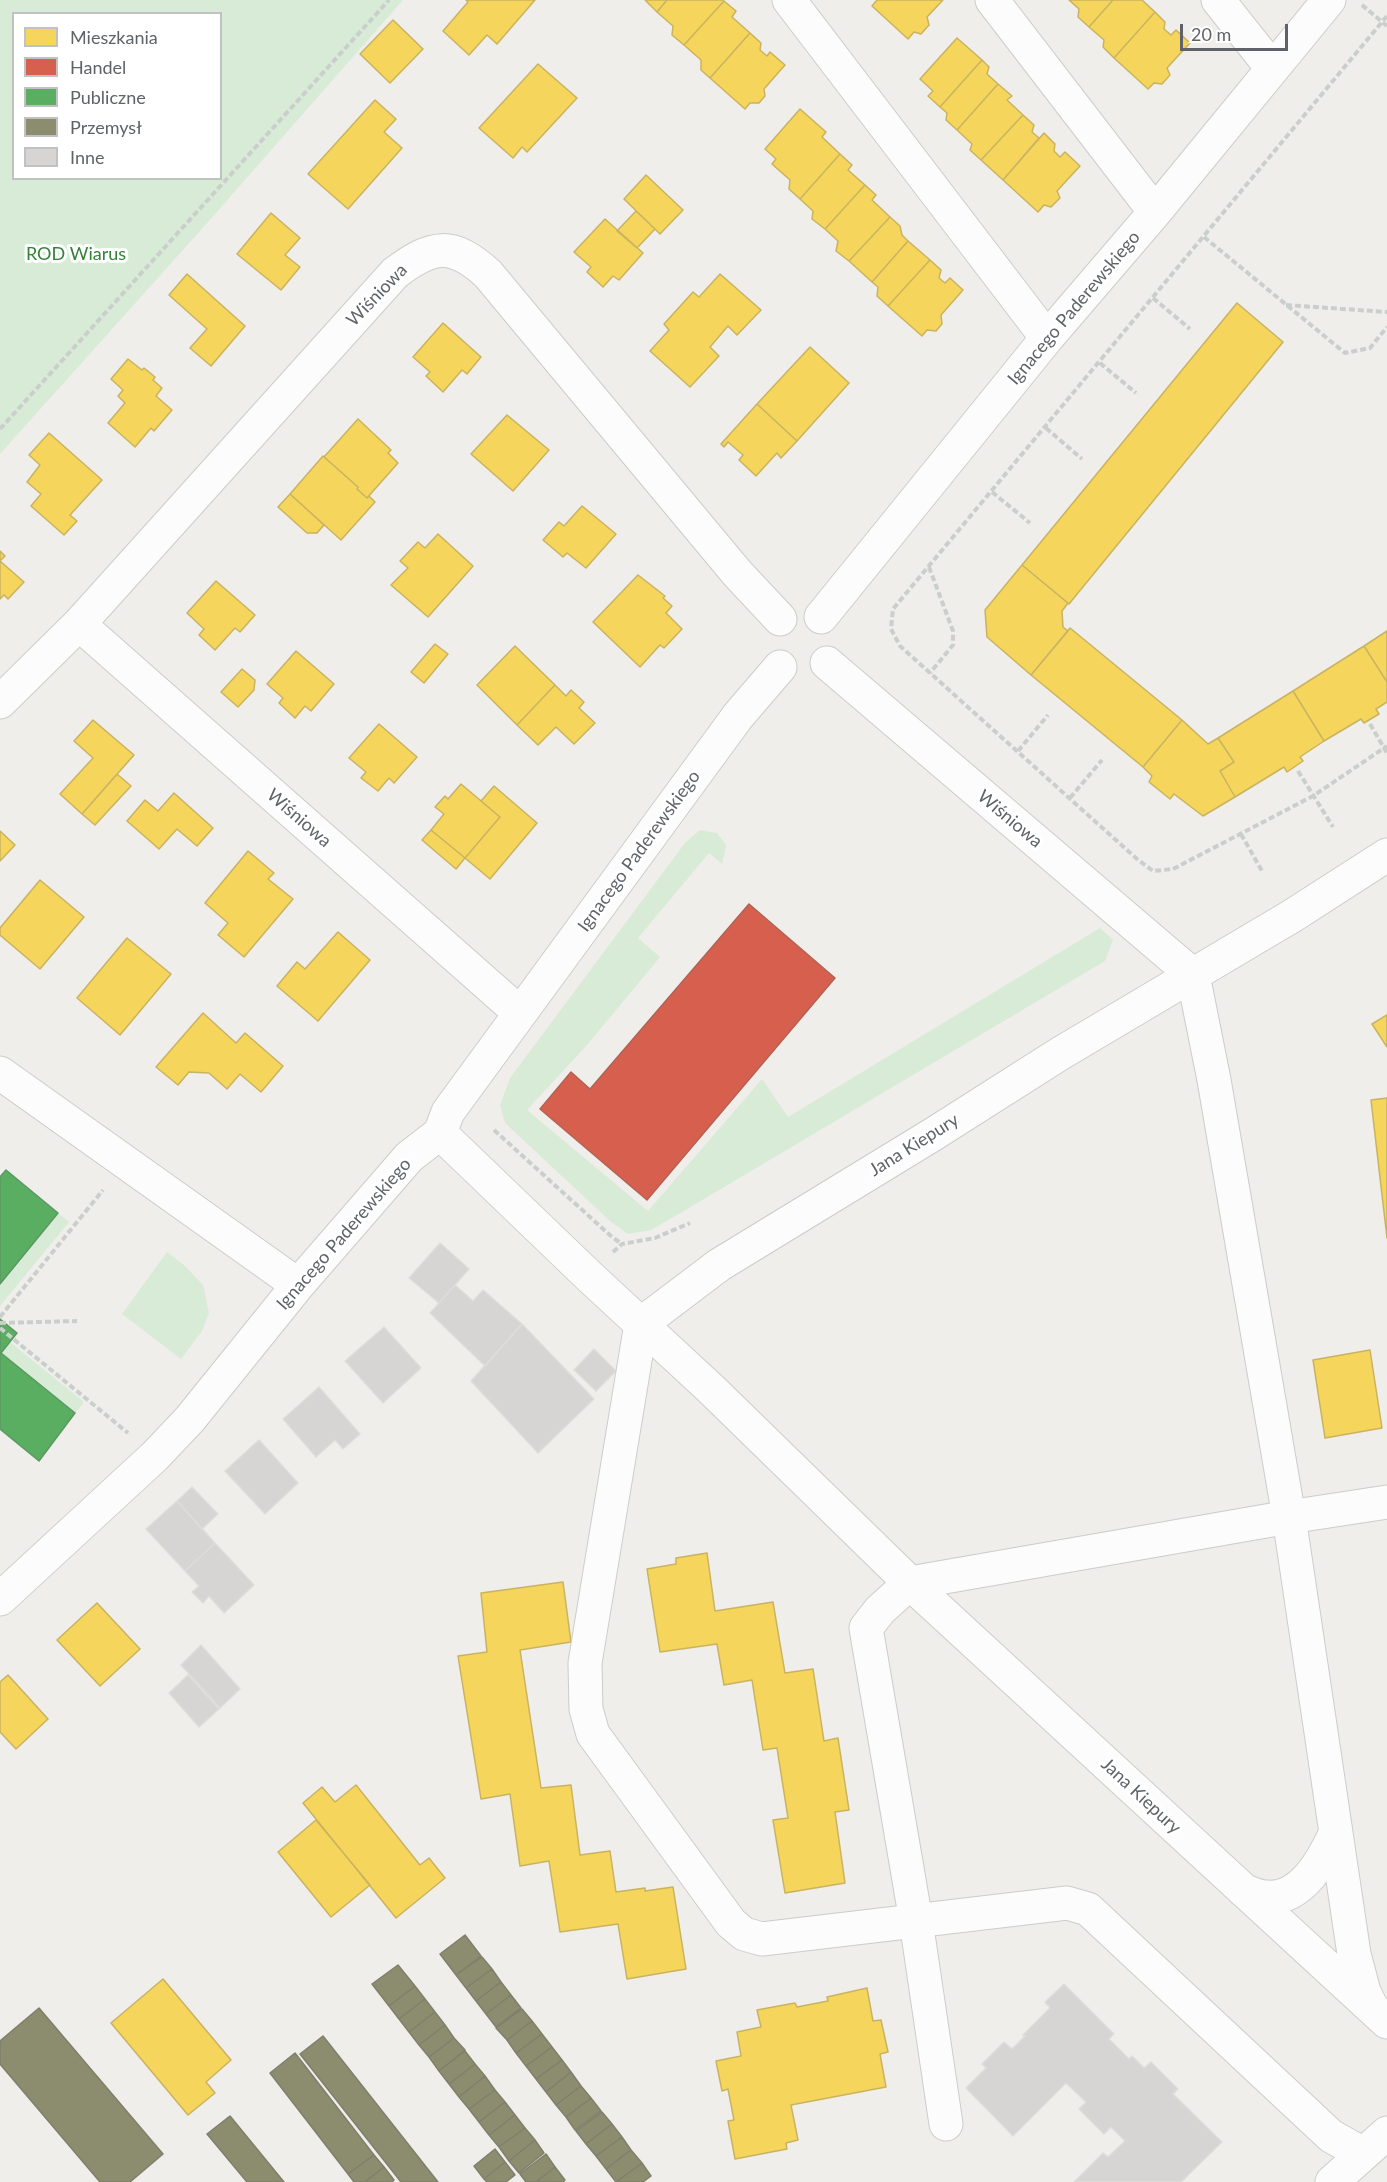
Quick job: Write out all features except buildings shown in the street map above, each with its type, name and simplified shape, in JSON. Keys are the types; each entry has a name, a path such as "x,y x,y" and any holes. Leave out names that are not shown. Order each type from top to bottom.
{"street":[{"path":"789,0 1047,338"},
{"path":"992,0 1155,212"},
{"path":"1218,0 1272,68"},
{"name":"Ignacego Paderewskiego","path":"821,617 1047,338 1155,212 1329,0"},
{"name":"Wiśniowa","path":"0,702 79,624 395,273 416,257 435,250 453,251 473,260 488,274 737,573 780,619"},
{"path":"811,612 821,617 828,624 834,643 827,663 817,671 804,675 791,673 780,667 773,658 770,648 773,627 789,613 811,612"},
{"name":"Wiśniowa","path":"79,624 520,1013"},
{"name":"Wiśniowa","path":"827,663 1193,975"},
{"name":"Ignacego Paderewskiego","path":"0,1599 155,1456 190,1419 298,1284 409,1156 440,1133 448,1112 520,1013 738,716 780,667"},
{"name":"Jana Kiepury","path":"641,1324 719,1265 1061,1053 1292,916 1387,855"},
{"name":"Jana Kiepury","path":"1193,975 1214,1080 1289,1517 1354,1954 1364,1992 1380,2016"},
{"path":"0,1073 298,1284"},
{"name":"Jana Kiepury","path":"440,1133 486,1179 711,1389 910,1583 1380,2016"},
{"path":"641,1324 585,1663 586,1709 593,1734 731,1923 744,1934 762,1939 1067,1903 1088,1909 1331,2136 1363,2154"},
{"path":"946,2124 916,1921 866,1628 880,1610 910,1583 1387,1502"},
{"path":"1243,1890 1267,1898 1293,1890 1307,1880 1323,1861 1336,1832"},
{"path":"1332,2182 1387,2133"}],"path":[{"path":"0,429 389,0"},
{"path":"1357,0 1387,26"},
{"path":"1385,747 1313,796 1173,869 1153,871 900,646 891,629 893,609 1387,16"},
{"path":"1204,237 1345,353 1370,348 1387,327"},
{"path":"1153,298 1190,329"},
{"path":"1286,305 1387,312"},
{"path":"1100,363 1136,393"},
{"path":"1046,428 1082,459"},
{"path":"992,492 1030,523"},
{"path":"929,567 953,631 953,645 930,673"},
{"path":"1018,751 1048,714"},
{"path":"1370,724 1387,753"},
{"path":"1070,798 1102,760"},
{"path":"1298,771 1333,827"},
{"path":"1241,834 1262,871"},
{"path":"494,1130 622,1244"},
{"path":"0,1317 107,1185"},
{"path":"609,1257 622,1244 655,1238 690,1222"},
{"path":"0,1326 77,1321"},
{"path":"0,1326 132,1436"}],"green space":[{"name":"ROD Wiarus","path":"0,0 403,0 0,454"},
{"path":"700,830 717,833 726,845 722,864 709,853 638,938 660,957 587,1045 527,1110 648,1211 762,1079 788,1117 1100,928 1113,940 1105,961 651,1230 628,1234 610,1221 505,1123 500,1105 510,1078 685,843"},
{"path":"58,1213 69,1222 0,1306 0,1284"},
{"path":"167,1252 184,1265 203,1285 209,1313 202,1331 181,1359 122,1314"},
{"path":"10,1342 84,1402 75,1413 1,1353"}]}
